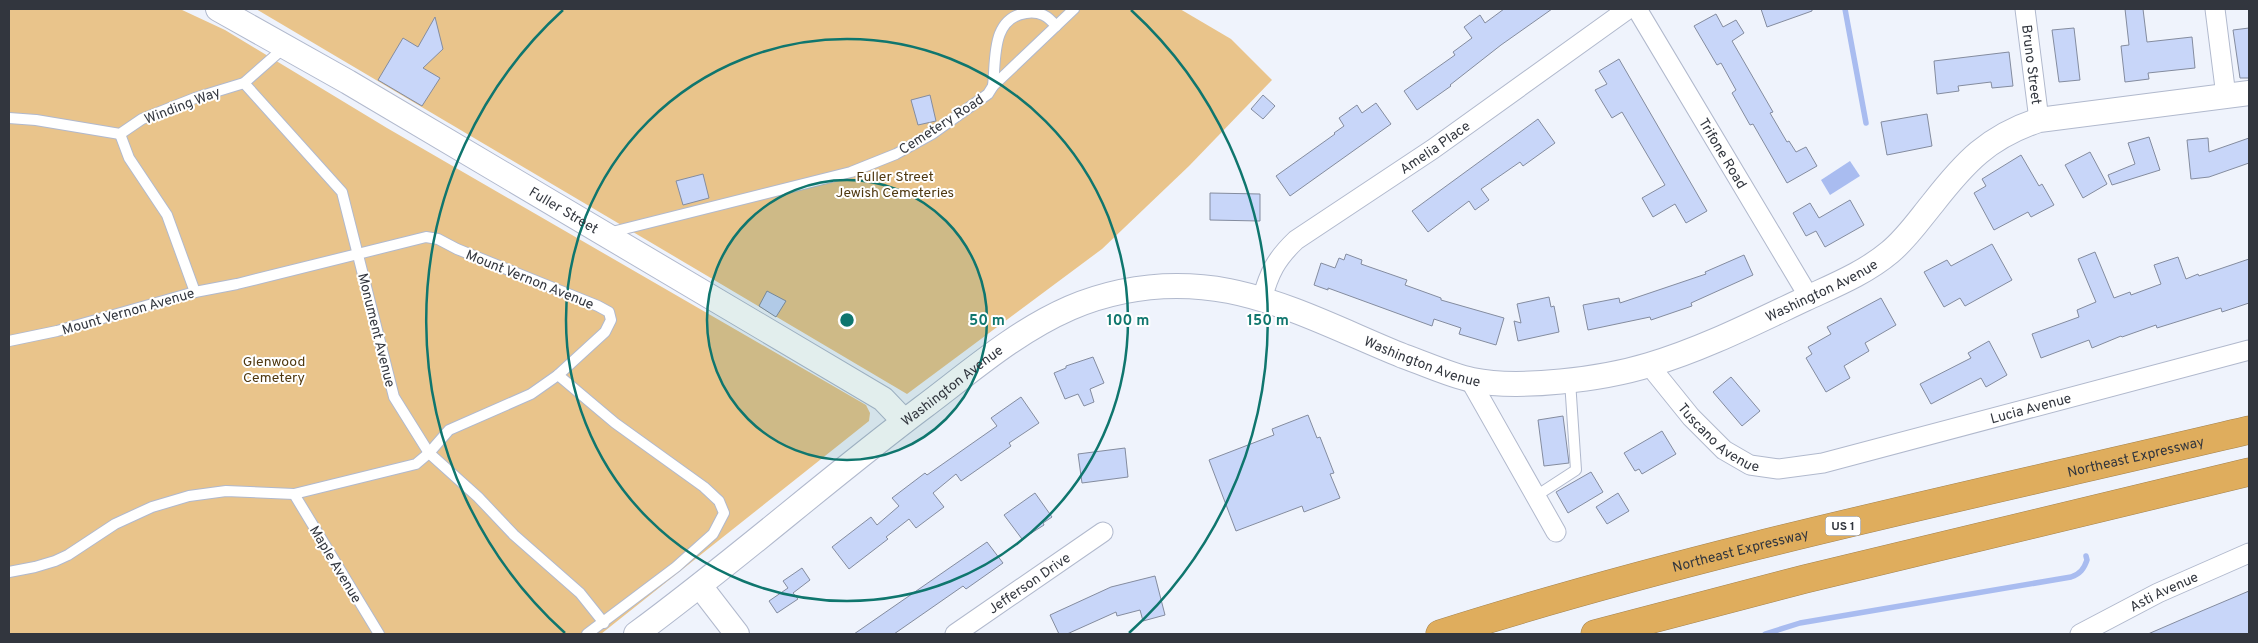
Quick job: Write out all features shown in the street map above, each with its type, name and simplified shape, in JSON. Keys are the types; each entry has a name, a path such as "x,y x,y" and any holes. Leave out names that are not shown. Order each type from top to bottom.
{"highway":[{"name":"Northeast Expressway","path":"1440,634 1583,592 1736,552 2249,430"},
{"path":"1595,634 1786,584 2249,472"}],"street":[{"name":"Fuller Street","path":"218,9 244,18 286,46 883,399 904,420"},
{"name":"Amelia Place","path":"1262,300 1267,281 1280,255 1296,240 1433,149 1628,9"},
{"name":"Trifone Road","path":"1637,9 1809,297"},
{"name":"Bruno Street","path":"2025,9 2039,120"},
{"path":"2215,9 2226,96"},
{"name":"Washington Avenue","path":"636,634 700,586 904,420 1017,336 1052,317 1086,302 1131,290 1176,286 1226,290 1262,300 1428,366 1470,380 1512,384 1600,376 1649,365 1726,337 1842,282 1890,252 1910,233 1956,174 1983,148 2006,133 2039,120 2249,93"},
{"name":"Lucia Avenue","path":"1812,464 2249,350"},
{"name":"Tuscano Avenue","path":"1649,365 1691,417 1724,450 1750,465 1778,470 1812,464"},
{"path":"1470,380 1556,532"},
{"name":"Jefferson Drive","path":"955,634 1103,532"},
{"name":"Asti Avenue","path":"2080,634 2158,593 2249,553"},
{"path":"700,586 737,634"}],"lane":[{"name":"Cemetery Road","path":"605,234 851,172 896,154 932,134 981,99 1074,9"},
{"path":"994,86 1000,29 1011,19 1022,14 1041,14 1050,18 1056,26"},
{"name":"Winding Way","path":"120,134 142,119 195,98 244,83 286,46"},
{"name":"Monument Avenue","path":"244,83 342,192 394,397 429,453 478,497 514,535 580,593 604,623"},
{"path":"9,118 36,120 120,134 129,158 167,215 195,292"},
{"name":"Mount Vernon Avenue","path":"9,341 57,331 195,292 237,284 426,237 438,239 457,249 565,291 609,312 611,320 605,332 558,375"},
{"path":"9,572 55,561 68,555 115,524 152,507 189,496 226,491 294,494 416,464 429,453 449,430 531,394 558,375 615,423 704,487 719,501 724,513 713,534 676,567 587,634"},
{"path":"1536,496 1576,470 1570,380"},
{"name":"Maple Avenue","path":"294,494 379,634"}],"green space":[{"name":"Glenwood Cemetery","path":"9,9 180,9 225,30 387,128 866,405 870,413 869,421 601,634 9,634"},
{"name":"Fuller Street Jewish Cemeteries","path":"256,9 1180,9 1231,39 1272,80 1189,166 1102,249 907,394"}],"water":[{"path":"1850,161 1860,176 1830,195 1821,180"}],"building":[{"path":"1504,9 1552,9 1501,45 1451,86 1417,110 1404,91 1455,55 1453,52 1472,38 1464,27 1480,15 1485,23"},
{"path":"1761,9 1812,9 1812,11 1767,27"},
{"path":"2125,9 2143,9 2147,42 2192,37 2195,68 2148,73 2149,79 2125,82 2121,46 2129,45"},
{"path":"1716,14 1723,27 1736,20 1744,33 1732,41 1773,112 1770,113 1787,142 1789,141 1796,152 1806,147 1817,166 1787,183 1753,124 1750,125 1732,93 1736,90 1721,63 1717,65 1694,26"},
{"path":"435,17 443,49 423,68 440,78 422,106 378,80 403,38 418,47"},
{"path":"2074,28 2080,80 2059,82 2052,30"},
{"path":"2249,28 2249,78 2240,78 2233,30"},
{"path":"2009,52 2013,86 1992,88 1991,82 1958,86 1959,91 1937,94 1934,61"},
{"path":"1619,59 1707,211 1686,223 1675,204 1653,217 1642,198 1665,185 1622,112 1612,118 1595,90 1607,84 1599,71"},
{"path":"930,95 936,121 918,125 911,100"},
{"path":"1263,95 1275,106 1263,119 1251,109"},
{"path":"1376,103 1391,124 1290,196 1276,176 1344,126 1339,118 1357,105 1362,113"},
{"path":"1927,114 1932,146 1887,155 1881,122"},
{"path":"1538,119 1555,143 1523,166 1520,162 1481,189 1489,200 1475,210 1469,201 1428,232 1412,211"},
{"path":"2149,137 2160,170 2112,185 2108,175 2135,164 2128,143"},
{"path":"2208,138 2209,152 2249,138 2249,163 2209,177 2191,179 2187,140"},
{"path":"2090,152 2107,184 2083,198 2065,165"},
{"path":"2021,155 2039,186 2042,184 2054,205 2031,217 2028,212 1994,230 1974,193 1986,186 1982,179"},
{"path":"703,174 709,198 683,205 676,181"},
{"path":"1210,193 1260,194 1260,221 1210,220"},
{"path":"1850,200 1864,225 1825,247 1816,231 1806,236 1793,213 1810,203 1819,218"},
{"path":"1992,244 2012,280 1965,306 1960,298 1944,307 1924,272 1947,260 1951,266"},
{"path":"2095,252 2114,298 2130,292 2131,295 2161,284 2154,265 2178,257 2186,279 2249,259 2249,303 2222,312 2221,308 2157,328 2156,325 2092,348 2089,340 2041,358 2032,334 2079,317 2077,310 2096,302 2078,259"},
{"path":"1346,254 1362,260 1361,264 1407,280 1405,285 1441,298 1441,300 1504,318 1496,345 1459,334 1461,328 1434,319 1432,326 1328,288 1328,290 1314,285 1321,263 1335,268 1339,258 1344,260"},
{"path":"1744,255 1753,275 1691,303 1692,306 1651,320 1650,317 1588,330 1583,305 1619,298 1620,303 1706,274 1705,272"},
{"path":"767,291 786,301 776,317 759,306"},
{"path":"1549,297 1551,307 1554,306 1559,332 1518,341 1514,321 1521,323 1517,304"},
{"path":"1881,298 1896,325 1865,343 1869,351 1844,366 1850,378 1826,392 1806,358 1812,354 1808,347 1831,334 1827,327"},
{"path":"1989,341 2007,375 1986,387 1981,378 1931,404 1920,384 1971,358 1968,353"},
{"path":"1093,357 1104,383 1090,389 1094,402 1084,406 1078,394 1065,399 1054,373 1066,368 1066,366"},
{"path":"1731,377 1760,411 1742,426 1713,392"},
{"path":"1021,397 1039,423 1009,443 1011,446 961,481 956,474 933,493 944,507 916,528 909,519 886,537 888,539 849,569 832,547 871,517 877,525 899,506 892,498 925,473 927,475 997,426 991,418"},
{"path":"1308,415 1317,438 1320,437 1334,473 1330,474 1340,498 1304,512 1302,506 1236,531 1209,460 1274,435 1272,429"},
{"path":"1563,416 1569,463 1544,466 1538,420"},
{"path":"1662,431 1676,454 1642,474 1639,469 1635,471 1624,453"},
{"path":"1125,448 1128,477 1082,483 1078,454"},
{"path":"1591,472 1603,492 1568,513 1556,492"},
{"path":"1035,493 1052,517 1043,523 1044,525 1022,539 1004,515"},
{"path":"1618,493 1629,511 1607,524 1596,507"},
{"path":"987,542 1003,563 966,589 963,586 894,634 854,634"},
{"path":"802,568 810,580 793,593 798,599 777,613 769,601 788,588 783,581"},
{"path":"1155,576 1165,615 1143,621 1140,610 1117,616 1116,612 1067,634 1059,634 1050,615 1111,587"},
{"path":"2249,591 2249,634 2148,634 2185,618"}],"waterway":[{"path":"1845,9 1866,123"},
{"path":"1765,634 1800,623 2071,577 2083,569 2087,560 2086,556"}]}
